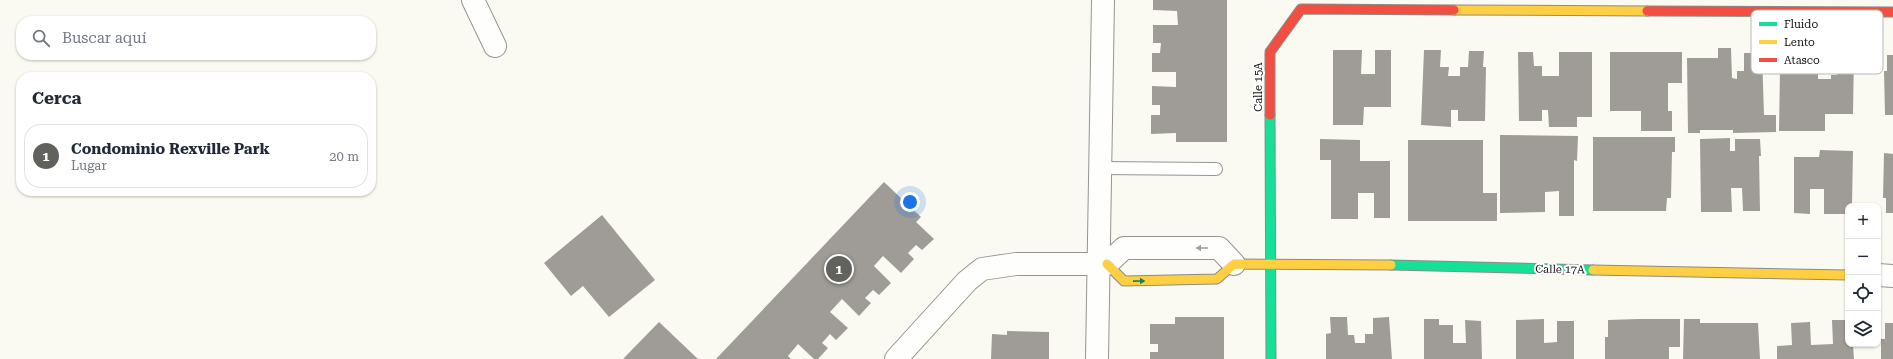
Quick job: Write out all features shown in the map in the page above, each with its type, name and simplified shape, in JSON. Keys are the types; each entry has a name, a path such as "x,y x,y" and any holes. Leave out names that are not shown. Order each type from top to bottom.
{"street":[{"path":"473,0 495,46"},
{"path":"1097,359 1103,264 1100,168 1103,0"},
{"name":"Calle 15A","path":"1271,359 1272,263 1270,52 1301,9 1751,11"},
{"name":"Calle 15A","path":"1883,12 1893,12"},
{"path":"896,359 967,281 982,269 1016,264 1103,264 1124,248 1219,248 1234,264 1217,279 1124,281 1103,264"},
{"name":"Calle 17A","path":"1234,264 1272,263 1845,275"},
{"path":"1881,275 1893,276"}],"lane":[{"path":"1100,168 1216,169"}],"building":[{"path":"1153,0 1227,0 1227,142 1176,142 1176,133 1151,134 1151,115 1160,115 1160,105 1152,105 1152,86 1176,87 1176,72 1152,72 1152,53 1160,53 1161,43 1153,43 1153,25 1178,25 1177,11 1153,10"},
{"path":"1718,48 1731,48 1732,78 1737,79 1737,71 1744,71 1744,53 1751,53 1751,74 1763,74 1764,115 1776,115 1776,132 1733,133 1733,130 1700,130 1700,133 1688,133 1687,58 1718,58"},
{"path":"1333,50 1362,50 1361,74 1375,74 1375,50 1391,50 1391,107 1364,107 1363,125 1333,125"},
{"path":"1424,50 1441,50 1440,67 1449,67 1448,76 1460,76 1460,67 1468,67 1469,51 1484,51 1483,67 1486,67 1485,121 1458,121 1458,110 1451,110 1451,127 1421,125"},
{"path":"1518,52 1533,52 1534,66 1542,66 1542,76 1559,76 1559,52 1592,52 1592,117 1577,117 1577,127 1549,127 1548,110 1542,110 1542,121 1519,121"},
{"path":"1610,52 1682,52 1682,83 1668,83 1668,111 1672,111 1672,131 1641,131 1641,111 1610,111"},
{"path":"1887,55 1893,55 1893,115 1885,115 1884,71 1887,71"},
{"path":"1780,74 1818,74 1818,79 1831,79 1831,75 1854,74 1853,114 1825,114 1825,131 1779,131"},
{"path":"1500,135 1578,136 1577,161 1574,160 1574,216 1559,216 1559,191 1545,192 1545,212 1500,213"},
{"path":"1593,137 1675,137 1675,152 1672,152 1671,198 1667,198 1666,211 1593,211"},
{"path":"1730,138 1730,151 1735,151 1735,139 1760,139 1760,211 1743,211 1742,188 1731,188 1732,212 1701,212 1700,139"},
{"path":"1320,139 1360,140 1360,161 1390,161 1390,218 1374,218 1374,193 1358,193 1358,219 1331,219 1331,160 1320,160"},
{"path":"1408,140 1483,140 1483,193 1497,193 1497,221 1408,221"},
{"path":"1820,150 1853,151 1852,203 1845,203 1845,214 1824,214 1824,189 1810,189 1810,214 1794,213 1794,157 1819,157"},
{"path":"1884,153 1893,154 1893,213 1886,213 1886,198 1883,198"},
{"path":"884,182 921,217 916,222 934,239 922,250 916,245 908,253 914,259 901,273 883,256 874,266 891,283 879,295 873,290 865,298 871,303 859,316 842,299 830,312 848,328 836,340 830,334 822,343 828,348 818,359 814,359 798,344 788,356 791,359 716,359"},
{"path":"602,215 655,280 609,317 583,286 571,296 544,263"},
{"path":"1175,317 1224,317 1224,359 1150,359 1150,352 1158,352 1158,344 1150,344 1150,324 1175,324"},
{"path":"1330,317 1347,317 1348,335 1354,335 1355,343 1365,343 1365,334 1373,334 1373,318 1389,317 1392,359 1326,359 1326,334 1331,333"},
{"path":"1424,319 1439,319 1439,325 1453,325 1453,343 1466,343 1465,320 1481,321 1482,359 1424,359"},
{"path":"1544,319 1544,343 1557,342 1557,321 1574,321 1574,359 1516,359 1516,320"},
{"path":"1680,319 1680,347 1669,347 1669,359 1605,359 1605,337 1608,337 1608,320"},
{"path":"1684,319 1700,319 1700,323 1758,323 1760,359 1683,359"},
{"path":"1832,320 1845,320 1845,347 1853,347 1854,359 1777,359 1777,346 1792,345 1791,323 1810,322 1811,345 1833,344"},
{"path":"659,322 698,359 623,359"},
{"path":"1885,323 1893,323 1893,359 1881,359 1881,339 1885,339"},
{"path":"1007,331 1049,332 1049,359 991,359 992,334 1007,335"}],"traffic: fast":[{"path":"1270,115 1271,359"},
{"path":"1391,265 1593,270"}],"traffic: slow":[{"path":"1454,10 1647,11"},
{"path":"1107,264 1124,281 1217,279 1234,264 1391,265"},
{"path":"1593,270 1845,275"}],"traffic: jam":[{"path":"1270,115 1270,52 1301,9 1454,10"},
{"path":"1647,11 1751,11"},
{"path":"1883,12 1893,12"}],"place":[{"name":"Condominio Rexville Park","path":"839,269"}]}
